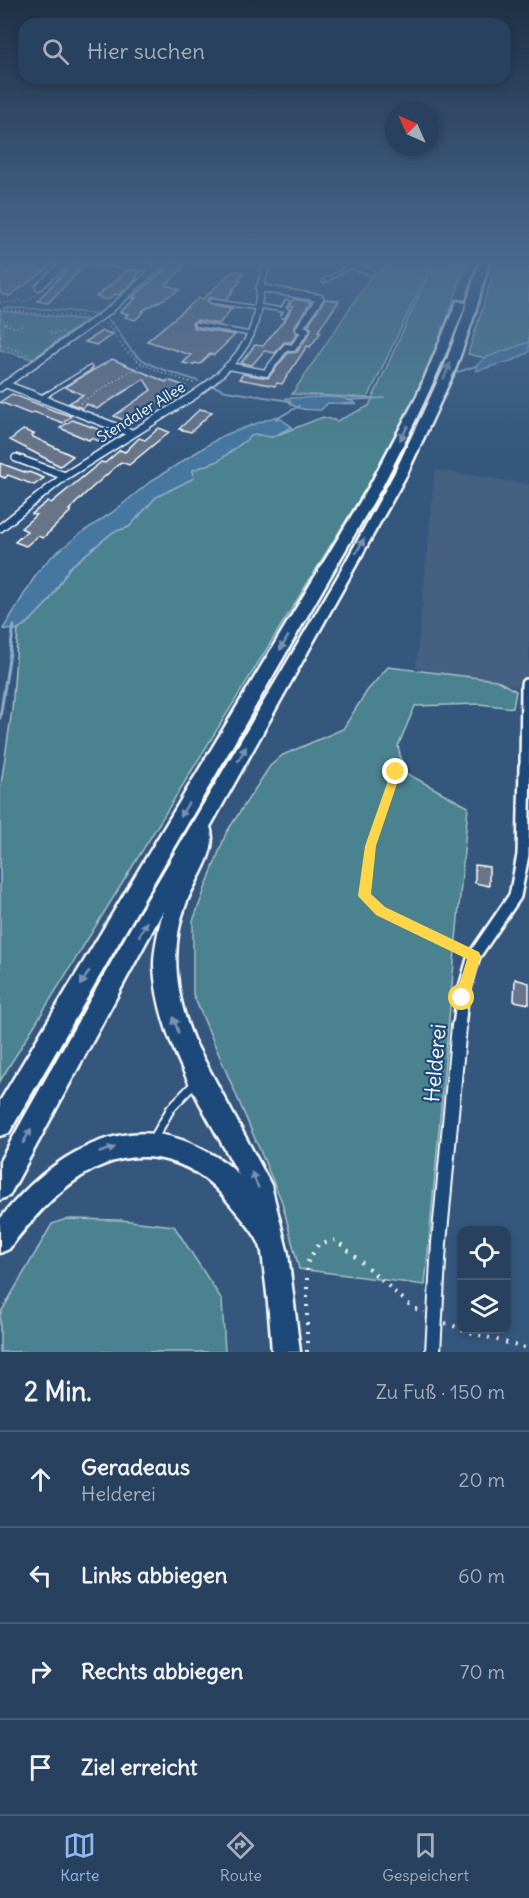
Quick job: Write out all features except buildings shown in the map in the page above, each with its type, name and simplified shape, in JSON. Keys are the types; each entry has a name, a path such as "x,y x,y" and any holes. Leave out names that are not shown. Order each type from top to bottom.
{"highway":[{"path":"0,1124 314,592 404,434 453,325"},
{"path":"0,1187 202,823 332,597 418,436 464,325"},
{"path":"202,823 202,847 175,904 167,938 165,964 174,1020 184,1046 258,1185 281,1293 286,1352"},
{"path":"0,1240 32,1200 56,1178 81,1161 105,1150 131,1144 162,1145 186,1152 212,1167 231,1186 270,1236"}],"street":[{"path":"3,386 90,325"},
{"name":"Stendaler Allee","path":"0,528 65,476 205,388 228,366 250,334 253,325"},
{"path":"228,366 266,373 286,347 293,348 306,330 298,329 301,325"},
{"path":"3,386 73,408 131,433"},
{"path":"16,458 65,476"},
{"name":"Helderei","path":"433,1352 439,1243 462,998 474,956 515,896 523,855 526,684"}],"lane":[{"path":"202,325 250,334"},
{"path":"43,398 90,368"},
{"path":"151,1145 158,1126 184,1092 201,1077"}],"path":[{"path":"8,325 22,326"},
{"path":"107,325 112,329 124,350 143,363 205,388"},
{"path":"0,344 41,360"},
{"path":"73,408 143,363"},
{"path":"396,772 370,846 364,896 380,911 474,956"},
{"path":"307,1352 307,1263 318,1245 336,1240 411,1306 457,1327"},
{"path":"479,1334 529,1349"}],"shaded area":[{"path":"529,342 529,352 514,360 476,371 476,366 485,358"},
{"path":"335,397 357,404 328,403 321,410 306,410 297,408 286,398"},
{"path":"277,416 292,427 272,437 254,434 218,461 193,470 194,478 156,497 129,527 113,532 69,568 49,601 29,622 16,630 3,629 37,573 49,559 81,533 113,512 151,481 222,436"},
{"path":"435,470 529,484 529,689 416,668"}],"green space":[{"path":"0,325 80,325 32,359 0,350"},
{"path":"339,325 402,325 368,398 292,394"},
{"path":"406,325 445,325 394,443 0,1081 0,791 12,710 18,629 29,622 49,601 69,568 113,532 129,527 156,497 193,478 192,470 218,461 254,434 272,437 323,417 337,421 369,406"},
{"path":"477,325 529,325 529,342 485,358 468,354"},
{"path":"388,667 496,680 516,691 513,708 479,704 415,706 398,746 404,772 468,807 425,1285 299,1269 282,1202 193,994 193,921 226,833 270,766 283,755 343,729 367,691"},
{"path":"66,1219 121,1220 174,1226 222,1300 225,1352 0,1352 0,1314 52,1224"}],"waterway":[{"path":"114,325 131,350 145,361 198,381"},
{"path":"458,372 476,366"},
{"path":"213,386 226,391 290,401"},
{"path":"347,400 384,398"},
{"path":"276,419 299,406"},
{"path":"0,718 14,626"}],"route":[{"path":"396,772 370,846 364,896 380,911 474,956 462,998"}]}
